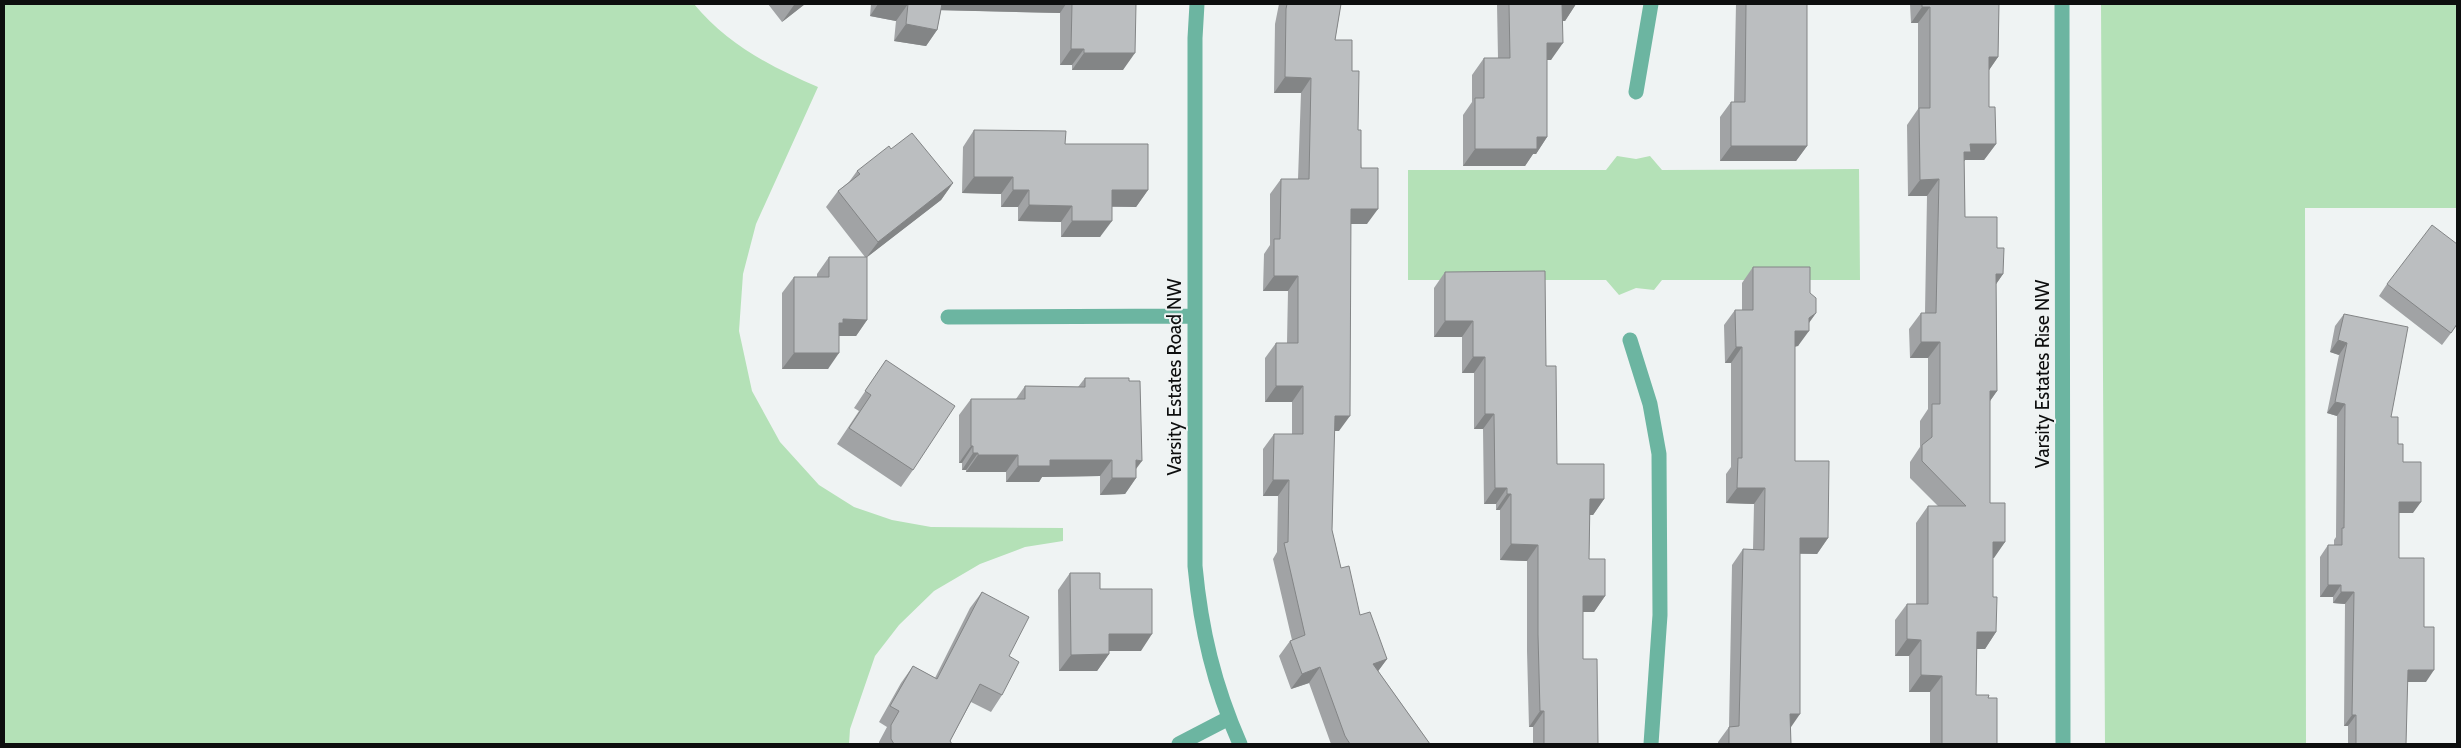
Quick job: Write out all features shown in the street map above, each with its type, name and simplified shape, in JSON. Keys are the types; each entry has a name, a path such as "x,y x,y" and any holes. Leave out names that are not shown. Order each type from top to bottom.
{"street":[{"name":"Varsity Estates Road NW","path":"1197,4 1194,48 1195,566 1200,613 1213,674 1240,744"},
{"path":"1636,92 1651,4"},
{"name":"Varsity Estates Rise NW","path":"2062,4 2063,744"},
{"path":"948,317 1194,316"},
{"path":"1630,340 1650,404 1659,454 1660,615 1651,744"},
{"path":"1179,744 1229,718"}],"green space":[{"path":"4,4 694,4 735,43 783,71 818,87 756,224 743,274 739,331 752,391 780,442 819,485 854,507 892,520 931,527 1063,528 1063,541 1025,547 980,564 934,591 899,625 875,656 850,729 849,744 4,744"},
{"path":"2101,4 2457,4 2457,208 2305,208 2306,744 2105,744"},
{"path":"1617,156 1636,159 1650,156 1662,170 1859,169 1860,280 1662,280 1654,290 1636,288 1619,295 1606,280 1408,280 1408,170 1606,170"}],"building":[{"path":"908,4 942,4 937,30 906,24"},
{"path":"1072,4 1136,4 1135,53 1084,53 1084,49 1071,49"},
{"path":"1287,4 1341,4 1335,40 1352,40 1352,71 1359,71 1358,130 1361,130 1361,168 1378,168 1378,209 1351,209 1350,416 1335,416 1332,530 1341,568 1349,566 1360,615 1370,612 1387,659 1373,664 1430,744 1350,744 1345,736 1320,667 1302,674 1290,641 1305,635 1284,543 1288,542 1289,480 1273,480 1274,434 1303,434 1303,386 1276,386 1276,343 1298,343 1298,276 1274,276 1274,239 1280,239 1281,179 1309,179 1311,78 1285,77"},
{"path":"1509,4 1562,4 1563,43 1547,43 1547,137 1537,137 1537,149 1475,149 1475,98 1484,98 1484,58 1510,58"},
{"path":"1746,4 1807,4 1807,146 1731,146 1731,102 1745,102"},
{"path":"1922,4 1999,4 1998,57 1989,57 1989,107 1995,107 1996,144 1970,144 1971,152 1964,152 1965,217 1997,217 1997,248 2004,248 2003,274 1996,274 1997,391 1990,391 1990,503 2005,503 2005,542 1993,542 1993,597 1997,597 1996,632 1977,632 1976,695 1989,695 1988,698 1997,698 1997,744 1942,744 1942,676 1921,675 1921,640 1907,639 1907,604 1928,604 1928,506 1966,506 1922,461 1922,445 1932,437 1932,404 1940,404 1940,342 1921,342 1921,313 1936,313 1939,179 1920,180 1919,108 1930,108 1930,7 1922,7"},
{"path":"974,130 1066,131 1065,144 1148,144 1148,190 1112,190 1112,221 1072,221 1072,206 1029,205 1029,190 1013,190 1013,177 974,177"},
{"path":"912,133 953,183 878,242 838,191 860,174 857,171 889,146 891,149"},
{"path":"2432,225 2457,244 2457,324 2451,333 2387,284"},
{"path":"829,257 867,257 867,320 843,319 843,323 839,323 839,353 794,353 794,277 829,277"},
{"path":"1753,267 1810,267 1810,293 1816,298 1816,313 1809,318 1809,331 1795,331 1795,461 1829,461 1828,538 1800,538 1800,714 1790,714 1791,744 1729,744 1729,727 1739,726 1743,549 1764,550 1765,488 1737,488 1738,458 1742,458 1742,347 1736,347 1735,310 1753,310"},
{"path":"1545,271 1546,366 1556,366 1557,464 1604,464 1604,499 1590,499 1589,559 1605,559 1605,596 1583,596 1583,659 1597,659 1598,744 1544,744 1544,711 1540,711 1538,545 1511,544 1511,494 1507,494 1507,488 1495,488 1494,414 1485,414 1485,357 1473,357 1473,321 1445,321 1445,272"},
{"path":"2344,314 2408,327 2391,417 2398,417 2398,444 2403,444 2403,462 2421,462 2421,502 2399,502 2399,558 2424,558 2424,627 2434,627 2434,670 2408,670 2406,744 2356,744 2356,715 2352,715 2354,592 2341,592 2341,585 2328,585 2328,545 2342,545 2342,528 2344,528 2345,404 2335,402 2347,343 2338,340"},
{"path":"886,360 955,406 913,470 849,428 871,395 865,391"},
{"path":"1085,378 1129,378 1129,381 1140,381 1142,461 1136,460 1136,478 1112,478 1112,460 1050,460 1050,466 1018,466 1018,455 978,455 978,453 973,453 973,446 971,446 971,399 1025,399 1025,386 1085,387"},
{"path":"1070,573 1100,573 1100,589 1152,589 1152,634 1109,634 1109,654 1071,655"},
{"path":"982,592 1029,617 1009,656 1019,662 1002,695 980,684 950,741 952,744 894,744 891,739 891,725 899,711 890,706 913,666 937,679"}]}
